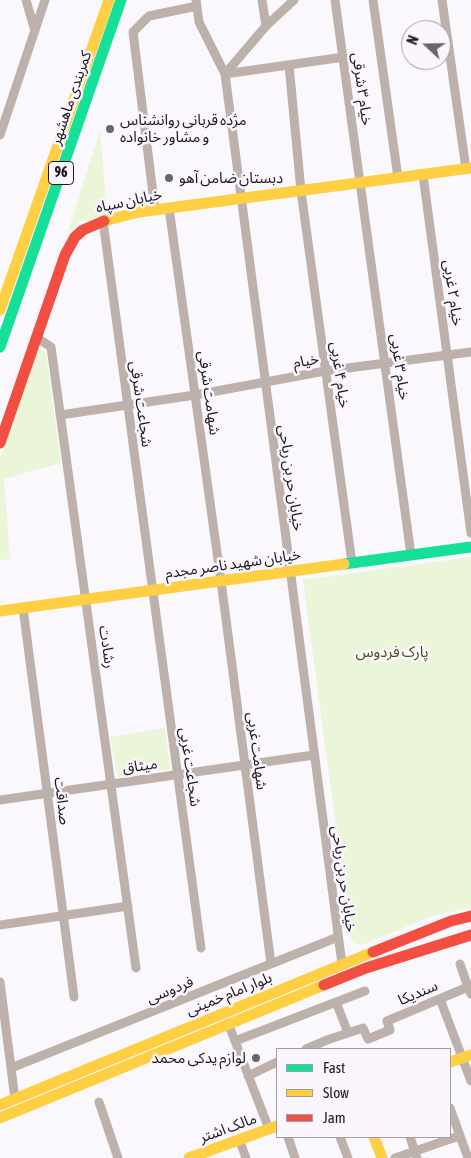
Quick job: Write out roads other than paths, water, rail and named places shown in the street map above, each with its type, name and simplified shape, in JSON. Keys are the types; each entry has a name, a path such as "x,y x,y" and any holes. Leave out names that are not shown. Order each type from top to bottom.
{"main road":[{"name":"کمربندی ماهشهر","path":"0,310 109,0"},
{"name":"کمربندی ماهشهر","path":"0,347 122,0"},
{"name":"خیابان سپاه","path":"0,443 69,245 83,230 103,221 155,210 468,169"},
{"name":"خیابان شهید ناصر مجدم","path":"0,611 471,547"},
{"name":"بلوار امام خمینی","path":"0,1105 342,964 451,921 471,916"},
{"path":"451,921 452,931 459,939"},
{"path":"433,928 439,936 438,946"},
{"name":"بلوار امام خمینی","path":"0,1118 366,968 471,935"},
{"path":"451,1062 467,1056"},
{"name":"مالک اشتر","path":"188,1158 214,1154 239,1139 273,1127"},
{"path":"374,1138 382,1158"}],"street":[{"path":"26,0 35,30"},
{"path":"0,135 45,0"},
{"path":"262,0 266,26"},
{"path":"224,74 266,26 294,0"},
{"name":"خیام ۳ شرقی","path":"335,0 361,183"},
{"path":"373,0 398,178"},
{"path":"442,0 468,169"},
{"path":"155,210 133,32 149,16 196,3"},
{"name":"خیابان حر بن ریاحی","path":"196,3 199,22 224,74 342,964"},
{"path":"224,74 344,57"},
{"name":"خیام ۴ غربی","path":"289,65 300,191 352,563"},
{"name":"خیام ۲ غربی","path":"423,175 471,533"},
{"name":"خیام ۳ غربی","path":"361,183 411,555"},
{"name":"شهامت شرقی","path":"169,208 221,581"},
{"name":"شجاعت شرقی","path":"103,221 152,590"},
{"name":"رشادت","path":"36,337 50,347 136,968"},
{"name":"خیام","path":"60,415 196,396 325,371 471,352"},
{"name":"شهامت غربی","path":"221,581 270,964"},
{"name":"شجاعت غربی","path":"152,590 201,948"},
{"name":"صداقت","path":"23,608 74,997"},
{"name":"میثاق","path":"0,800 314,755"},
{"path":"0,925 128,906"},
{"name":"فردوسی","path":"11,1068 338,937"},
{"path":"460,964 470,991"},
{"path":"0,982 15,1099"},
{"path":"235,1041 365,991"},
{"name":"سندیکا","path":"308,1048 363,1028 368,1039 390,1030 387,1021 440,999 470,991"},
{"path":"440,999 467,1056 471,1082"},
{"path":"336,1002 348,1033"},
{"path":"228,1023 248,1076 273,1127"},
{"path":"327,1040 330,1048"},
{"path":"248,1076 276,1062"},
{"path":"99,1102 118,1158"},
{"path":"451,1111 468,1158"},
{"path":"395,1158 416,1155 459,1136"},
{"path":"288,1138 295,1158"},
{"path":"340,1138 348,1158"},
{"path":"410,1138 416,1155"},
{"path":"239,1139 246,1158"}],"place":[{"name":"مژده قربانی روانشناس و مشاور خانواده","path":"110,129"},
{"name":"دبستان ضامن آهو","path":"169,178"},
{"name":"لوازم یدکی محمد","path":"256,1058"}],"park label":[{"name":"پارک فردوس","path":"392,652"}]}
